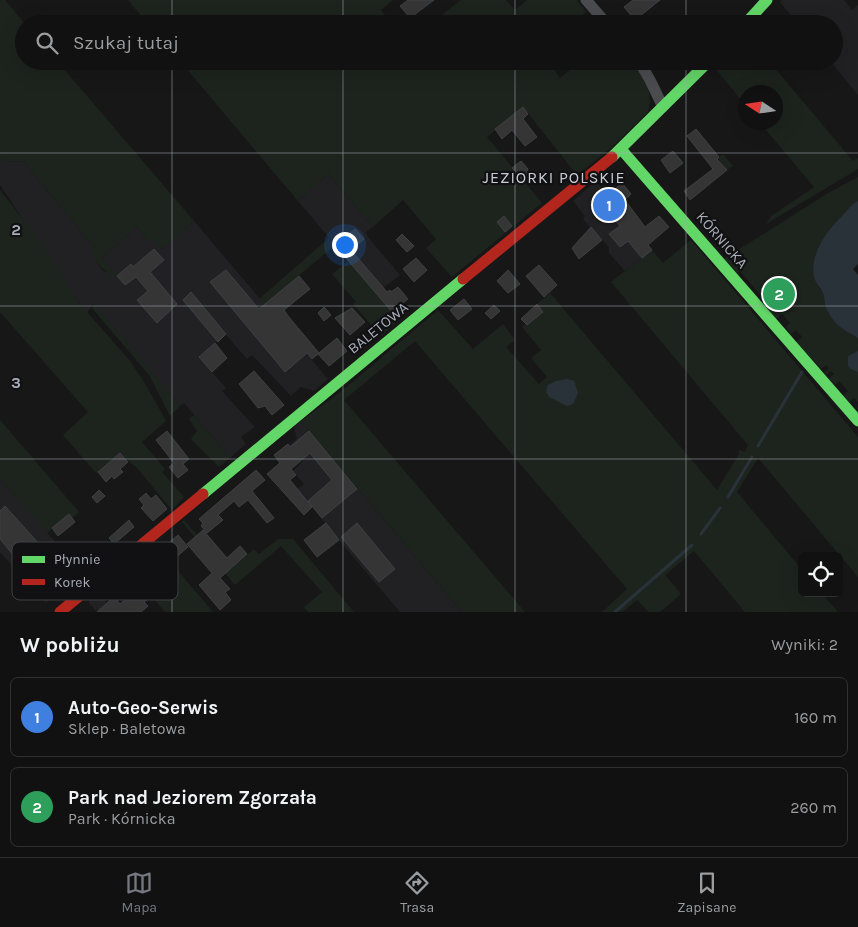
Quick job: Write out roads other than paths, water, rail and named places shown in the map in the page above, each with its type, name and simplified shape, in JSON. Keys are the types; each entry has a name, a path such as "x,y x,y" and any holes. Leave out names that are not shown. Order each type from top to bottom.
{"street":[{"path":"586,0 599,15"},
{"path":"753,15 767,0"},
{"path":"644,70 663,107"},
{"name":"BALETOWA","path":"145,542 621,148 700,70"},
{"name":"KÓRNICKA","path":"621,148 858,421"},
{"name":"BALETOWA","path":"60,612 75,600"}],"waterway":[{"path":"758,446 802,372"},
{"path":"728,497 752,457"},
{"path":"701,534 720,508"},
{"path":"615,612 692,545"}],"place":[{"name":"Auto-Geo-Serwis","path":"609,205"},
{"name":"Park nad Jeziorem Zgorzała","path":"779,294"}],"district":[{"name":"JEZIORKI POLSKIE","path":"554,177"}]}
